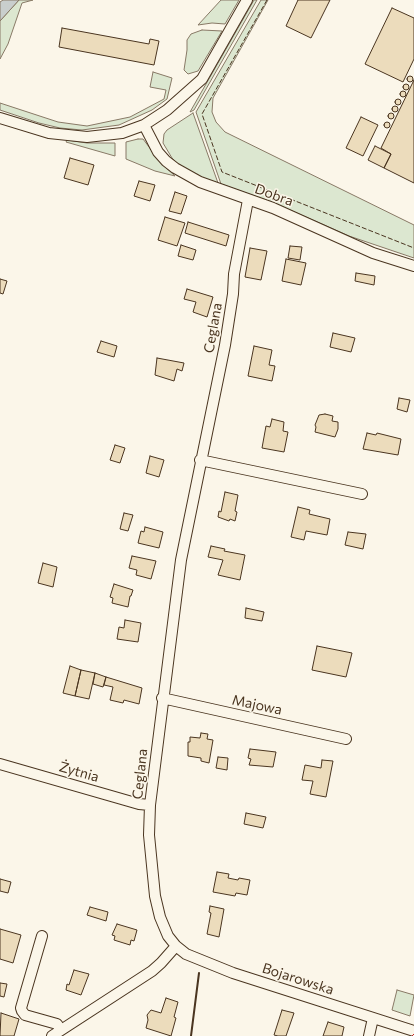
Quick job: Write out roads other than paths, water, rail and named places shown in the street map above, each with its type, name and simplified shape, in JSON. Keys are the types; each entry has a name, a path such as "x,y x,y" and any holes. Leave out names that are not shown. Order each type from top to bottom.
{"street":[{"path":"0,118 50,133 87,137 122,133 144,125 163,114 202,79 247,0"},
{"name":"Dobra","path":"144,125 158,152 175,168 200,182 273,208 373,253 414,266"},
{"name":"Ceglana","path":"176,946 164,928 155,896 149,835 150,805 180,560 225,345 234,274 248,200"},
{"path":"200,460 362,494"},
{"name":"Majowa","path":"162,698 346,740"},
{"name":"Żytnia","path":"0,764 139,804 150,805"},
{"path":"42,936 21,1008 25,1015 57,1024 61,1030"},
{"path":"52,1036 152,970 161,963 176,946"},
{"name":"Bojarowska","path":"176,946 186,954 211,965 414,1031"},
{"path":"369,1036 373,1018"}]}
